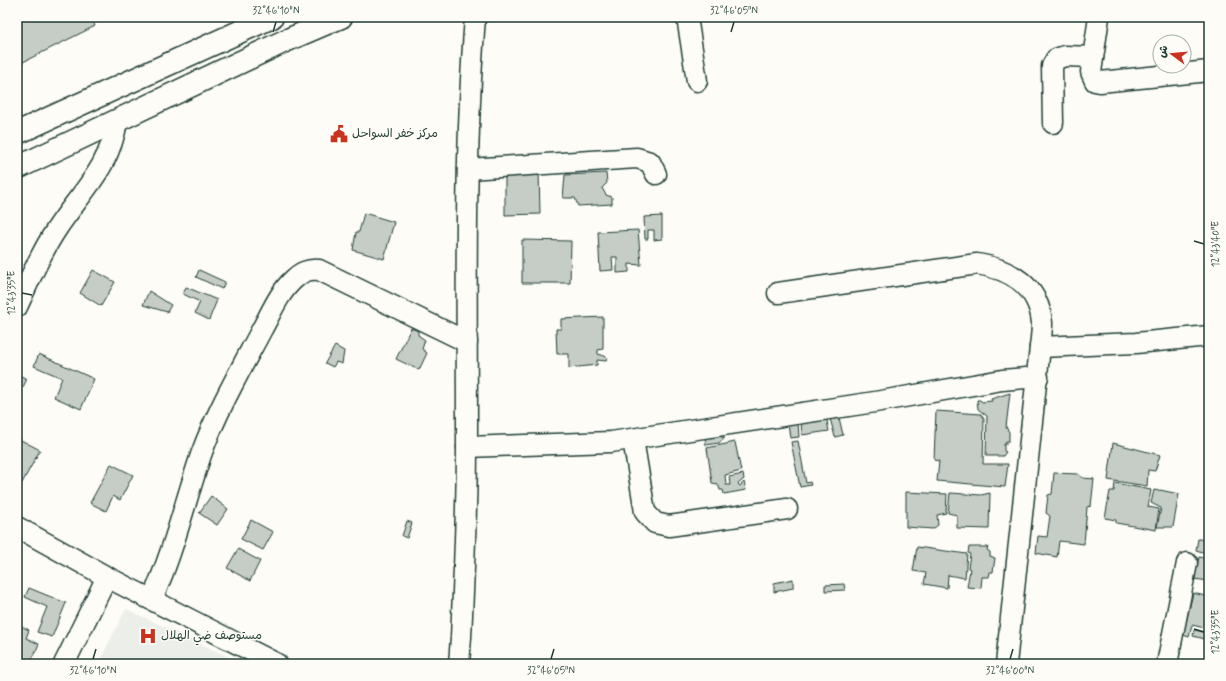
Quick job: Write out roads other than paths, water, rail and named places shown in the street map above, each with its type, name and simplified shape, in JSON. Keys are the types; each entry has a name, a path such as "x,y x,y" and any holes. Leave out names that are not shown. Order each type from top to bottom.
{"main road":[{"path":"17,133 272,17"},
{"path":"17,168 117,120 341,17"}],"street":[{"path":"459,664 462,637 467,447 466,236 472,57 475,17"},
{"path":"687,17 697,81"},
{"path":"1099,17 1093,57 1092,76 1095,81 1100,82 1209,71"},
{"path":"1053,123 1052,66 1056,59 1065,56 1093,57"},
{"path":"17,307 56,229 103,164 115,133 117,120"},
{"path":"468,169 637,158 650,162 656,174"},
{"path":"778,293 977,264 997,267 1016,276 1037,302 1042,324 1038,377 1006,664"},
{"path":"152,599 172,548 202,452 216,419 232,385 285,289 301,273 308,269 320,270 467,342"},
{"path":"1040,347 1136,343 1209,336"},
{"path":"467,447 580,443 633,439 875,402 982,383 1038,377"},
{"path":"633,439 645,512 655,524 669,526 787,509"},
{"path":"17,527 107,577 277,664"},
{"path":"1167,664 1186,563"},
{"path":"64,664 107,577"}],"place":[{"name":"مركز خفر السواحل","path":"339,134"},
{"name":"مستوصف ضي الهلال","path":"148,636"}]}
